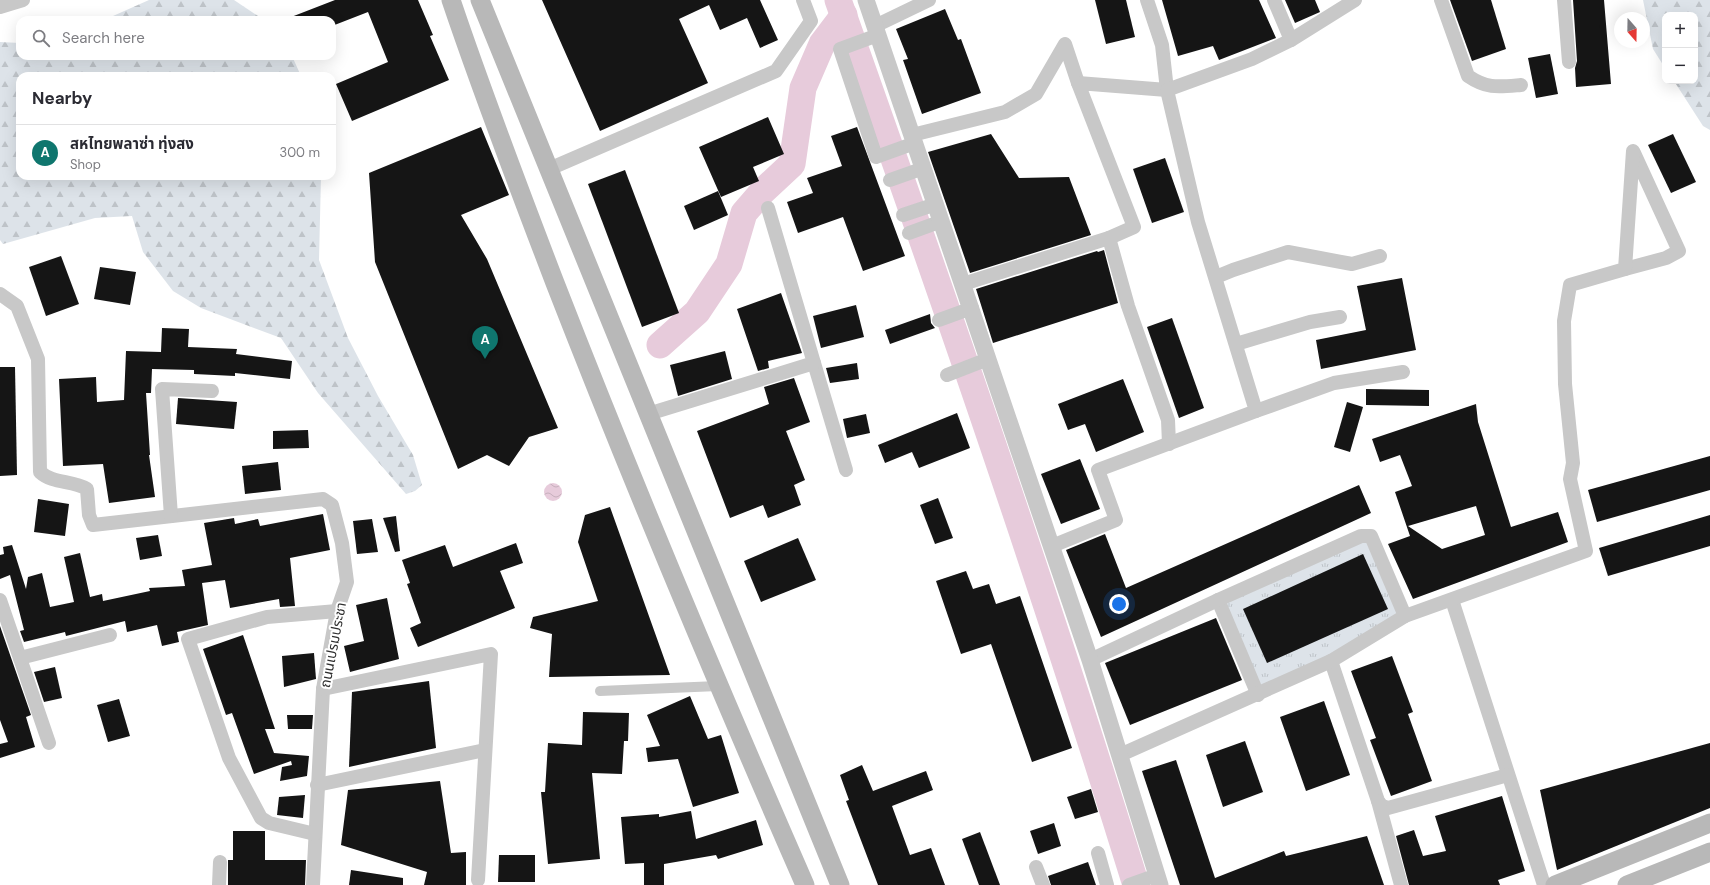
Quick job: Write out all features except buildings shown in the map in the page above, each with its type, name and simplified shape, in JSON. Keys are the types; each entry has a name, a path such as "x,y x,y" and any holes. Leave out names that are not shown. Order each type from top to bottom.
{"main road":[{"path":"482,3 840,885"},
{"path":"452,5 526,207 603,405 718,686 805,885"},
{"path":"1554,885 1710,823"},
{"path":"1627,885 1710,852"}],"street":[{"path":"0,7 23,0"},
{"path":"549,169 776,71 811,21 803,0"},
{"path":"866,0 941,222 972,308 983,362 1052,546 1120,755 1155,880 1130,885"},
{"path":"929,0 877,32 840,49 876,157 914,141 1005,112 1036,94 1065,44 1078,83 1134,227 1109,238 963,284"},
{"path":"1148,0 1162,45 1167,90 1198,222 1256,411"},
{"path":"1274,0 1291,40"},
{"path":"1078,83 1167,90 1252,59 1291,40 1355,0"},
{"path":"1441,0 1468,76 1476,82 1491,87 1520,85"},
{"path":"1564,0 1569,62"},
{"path":"1120,755 1258,695 1331,661 1405,616 1586,551 1570,479 1573,463 1565,384 1564,321 1570,285 1625,270 1666,258 1679,251 1633,151 1625,270"},
{"path":"890,180 923,168"},
{"path":"903,215 935,204"},
{"path":"768,208 846,470"},
{"path":"908,233 941,222"},
{"path":"1109,238 1128,306 1168,420 1169,444"},
{"path":"1216,277 1288,252 1352,264 1380,256"},
{"name":"ถนนเปรมประชา","path":"0,294 17,306 38,359 40,472 46,478 80,485 87,489 89,515 93,525 323,499 332,506 342,543 347,582 337,611 323,690 313,885"},
{"path":"939,320 972,308"},
{"path":"1236,344 1310,322 1340,317"},
{"path":"948,375 983,362"},
{"path":"648,414 814,363"},
{"path":"1052,546 1116,520 1098,470 1334,383 1403,372"},
{"path":"172,516 162,389 212,391"},
{"path":"1090,660 1218,600 1361,536 1371,536 1405,616"},
{"path":"0,600 49,743"},
{"path":"1218,600 1258,695"},
{"path":"1452,600 1544,885"},
{"path":"315,834 269,823 261,818 229,758 188,639 266,617 337,611"},
{"path":"20,658 110,635"},
{"path":"323,690 491,654 478,880"},
{"path":"1331,661 1378,801 1401,885"},
{"path":"600,691 718,686"},
{"path":"317,785 485,750"},
{"path":"1378,801 1382,806 1388,808 1508,775"},
{"path":"1098,853 1107,885"},
{"path":"219,885 220,862"},
{"path":"1036,867 1043,885"}],"green space":[{"path":"149,0 234,0 258,16 113,16"},
{"path":"1643,0 1710,0 1710,130 1703,126 1676,84 1698,84 1698,12 1662,12 1662,63 1653,49 1650,34 1650,12 1645,12"},
{"path":"0,42 16,43 16,60 294,60 299,72 16,72 16,180 321,180 319,260 348,338 378,396 413,455 422,485 415,491 406,494 318,393 281,338 201,308 173,291 143,252 132,216 95,218 3,244 0,240"},
{"path":"1371,536 1405,616 1258,695 1218,600"}],"water":[{"path":"553,483 559,486 562,492 559,498 553,501 547,498 544,492 547,486"}],"waterway":[{"path":"838,0 992,441 1029,551 1136,885"},
{"path":"660,345 697,312 729,264 744,213 763,191 792,164 803,88 822,44 844,15"}],"place":[{"name":"สหไทยพลาซ่า ทุ่งสง","path":"485,359"}]}
